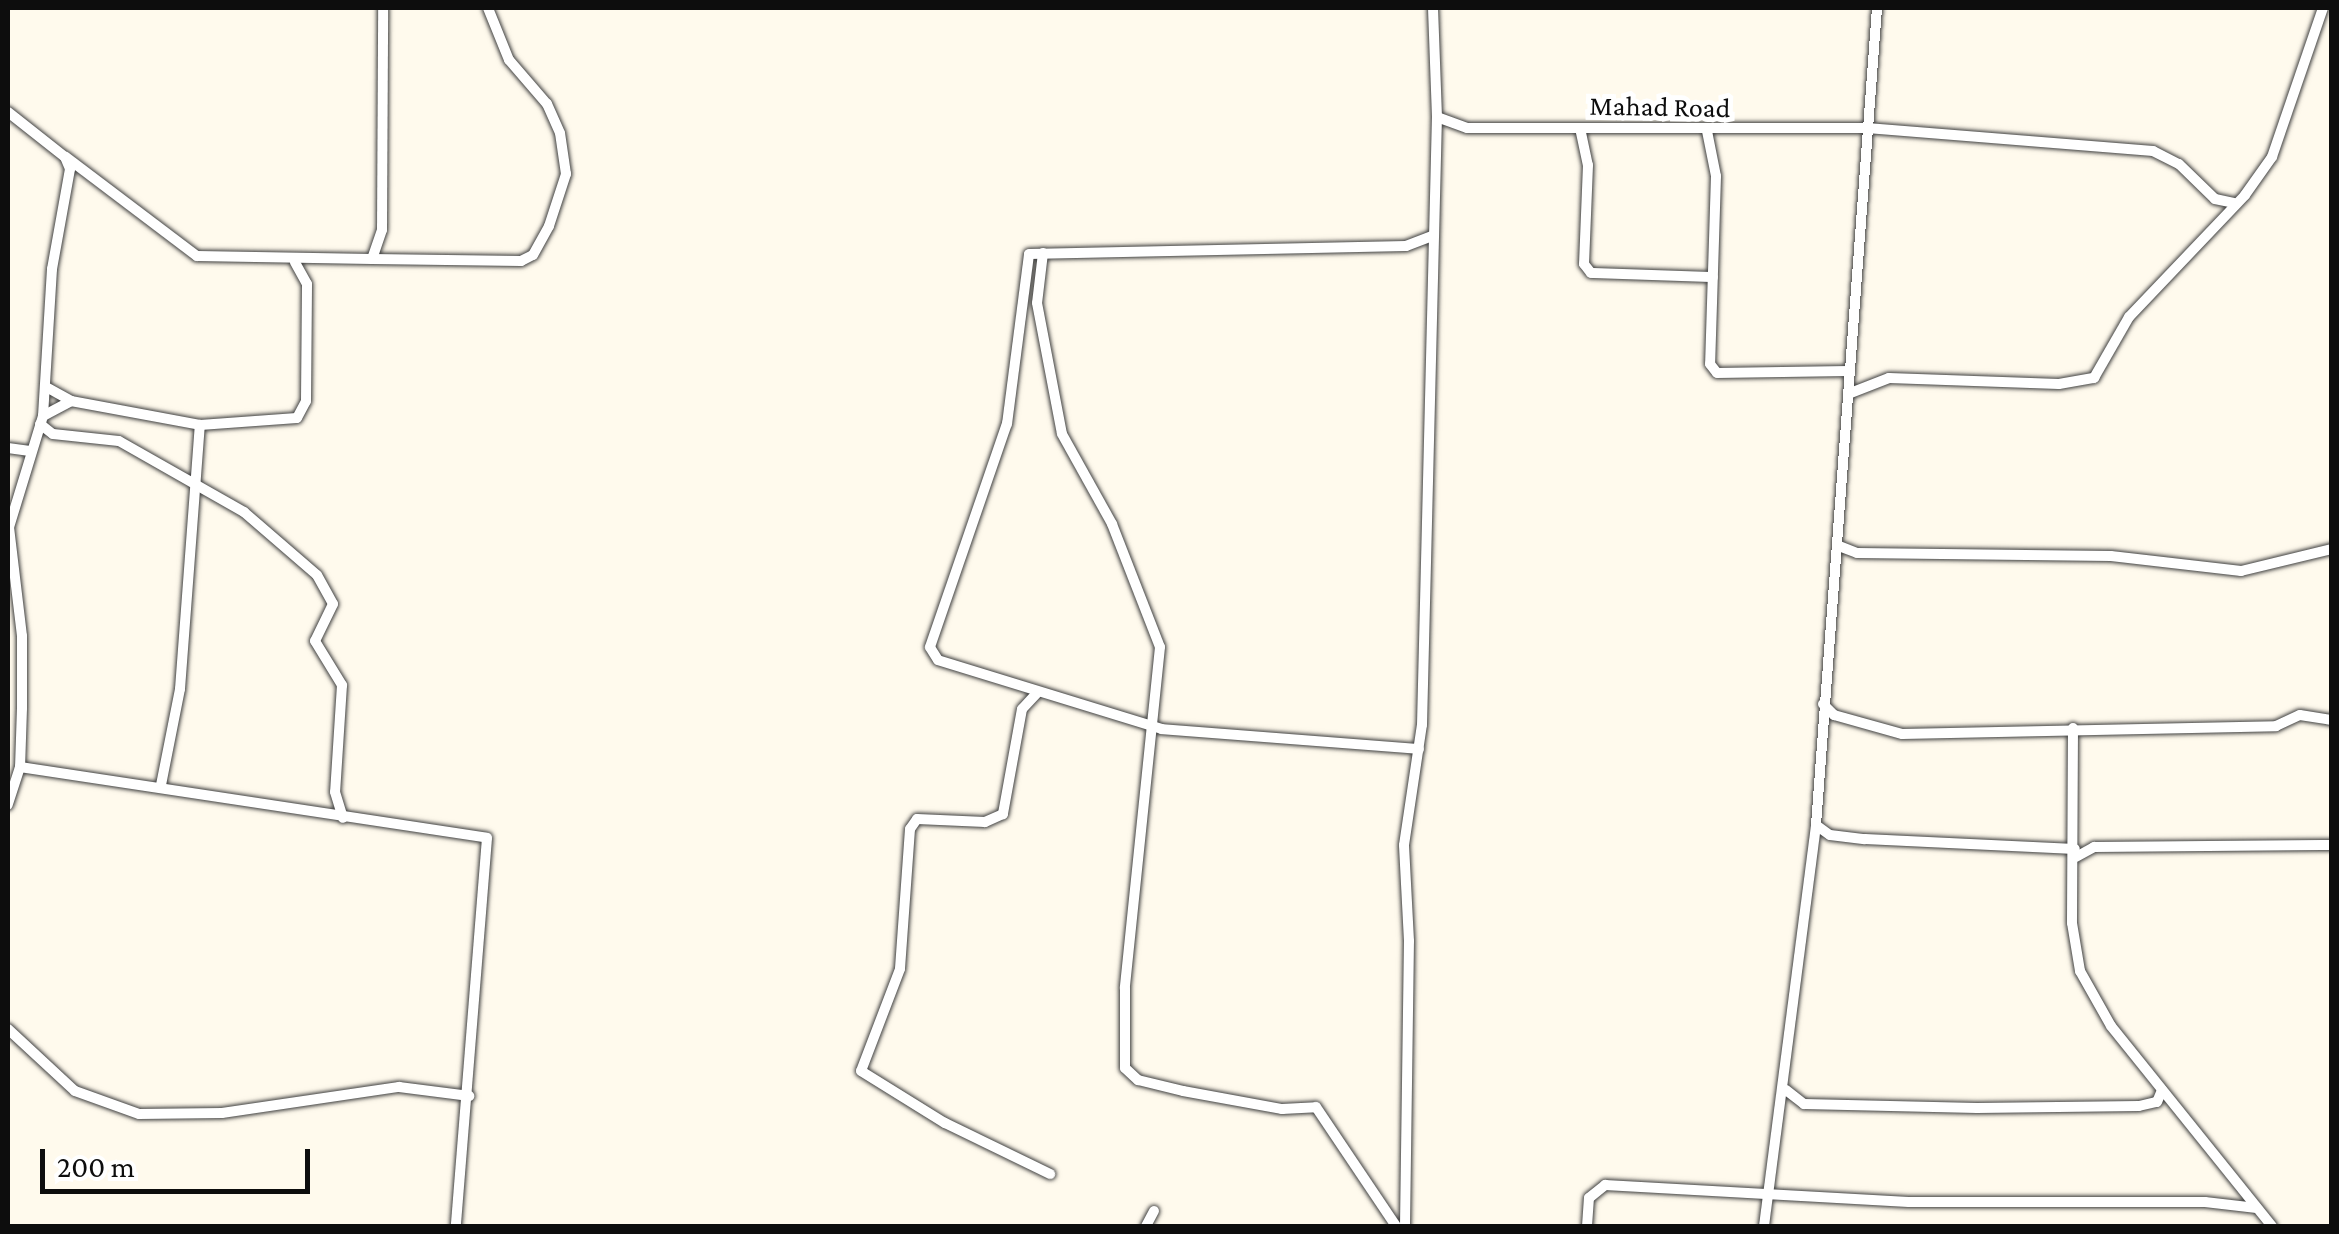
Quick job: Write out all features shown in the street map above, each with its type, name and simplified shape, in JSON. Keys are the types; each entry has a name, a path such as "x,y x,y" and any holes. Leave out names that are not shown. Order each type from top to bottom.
{"street":[{"path":"372,259 382,230 383,8"},
{"path":"8,112 197,256 295,262 521,261 533,255 549,226 566,174 560,133 546,104 509,60 488,8"},
{"path":"1404,1226 1410,1019 1404,846 1418,749 1438,117 1434,8"},
{"path":"1764,1226 1786,1090 1816,824 1877,8"},
{"path":"1848,394 1866,382 1950,377 2059,384 2094,378 2129,316 2234,204 2272,157 2323,8"},
{"path":"1437,140 1452,126 1438,117"},
{"name":"Mahad Road","path":"1452,126 1707,131 1867,128 2153,151 2172,158 2215,199 2234,204"},
{"path":"1580,128 1588,165 1584,264 1591,273 1713,277"},
{"path":"1707,131 1716,176 1710,364 1717,373 1848,370 1866,382"},
{"path":"8,806 20,768 22,636 9,527 48,388 52,269 70,169 65,157"},
{"path":"1418,749 1134,722 938,660 930,641 996,462 1029,254 1406,246 1434,235"},
{"path":"1043,253 1036,303 1062,434 1112,524 1157,634 1125,1068 1138,1080 1182,1091 1282,1109 1316,1107 1396,1226"},
{"path":"48,388 71,402 200,424 301,416 307,284 295,262"},
{"path":"42,420 71,402"},
{"path":"42,420 52,434 118,440 195,484 268,530 330,594 332,613 315,641 342,685 335,792 344,818"},
{"path":"160,785 180,689 200,424"},
{"path":"8,448 30,450"},
{"path":"1838,546 1852,551 2111,556 2241,572 2332,548"},
{"path":"1835,562 1852,551"},
{"path":"1015,686 1022,708 1004,814 984,822 917,819 910,829 900,970 861,1071 945,1124 1050,1174"},
{"path":"1022,708 1037,693"},
{"path":"1823,704 1834,716 1902,734 2276,726 2300,715 2332,720"},
{"path":"1134,722 1152,711"},
{"path":"1822,721 1834,716"},
{"path":"2073,728 2076,853 2072,923 2080,971 2111,1026 2272,1226"},
{"path":"20,768 160,785 344,818 488,838 456,1226"},
{"path":"1816,824 1830,835 2076,853 2094,846 2332,845"},
{"path":"8,1028 75,1091 139,1114 222,1113 398,1087 469,1096"},
{"path":"1786,1090 1804,1104"},
{"path":"1782,1117 1804,1104 2139,1106 2157,1102 2162,1090"},
{"path":"1587,1226 1589,1198 1605,1185 1908,1202 2223,1202 2256,1208"},
{"path":"2223,1202 2238,1186"},
{"path":"1146,1226 1154,1211"}]}
